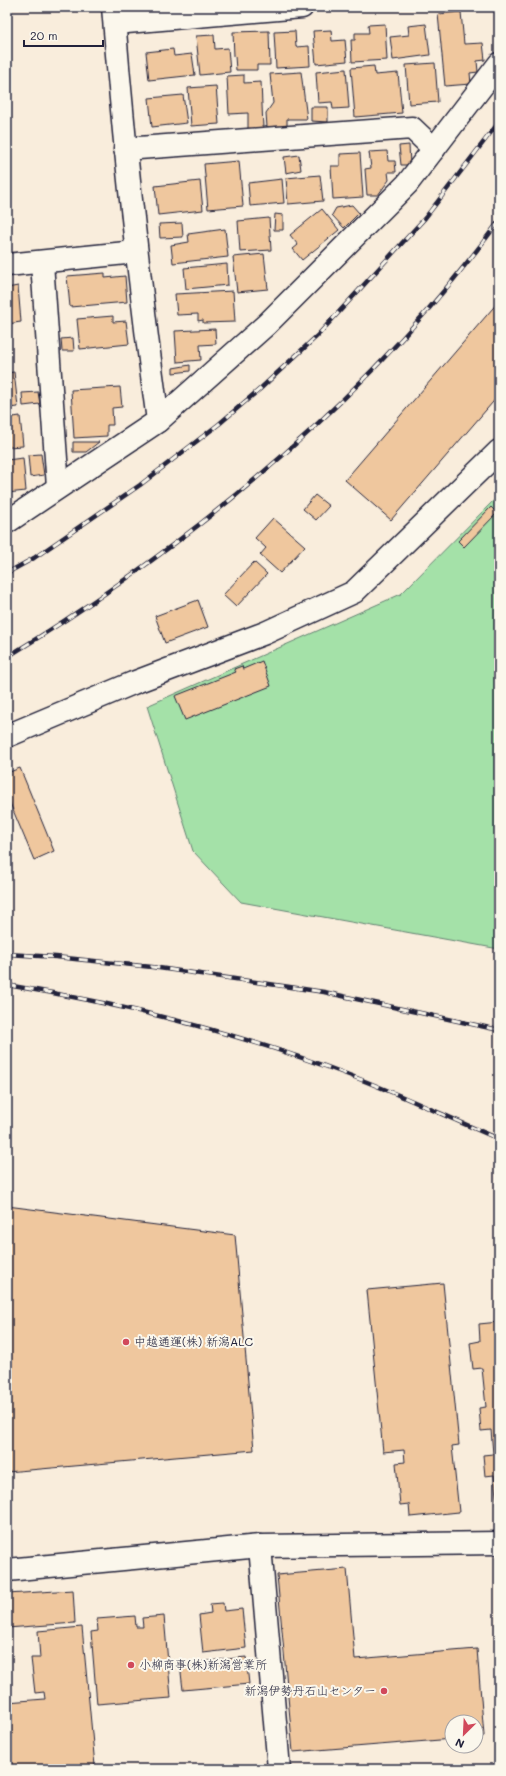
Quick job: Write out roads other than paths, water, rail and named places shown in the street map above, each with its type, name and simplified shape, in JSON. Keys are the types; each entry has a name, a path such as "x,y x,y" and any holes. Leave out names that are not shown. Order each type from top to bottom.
{"street":[{"path":"158,421 136,252 125,149 114,15 302,7"},
{"path":"7,522 158,421 267,324 408,184 499,64"},
{"path":"125,149 412,128 434,149"},
{"path":"7,265 136,252"},
{"path":"42,262 58,487"},
{"path":"7,736 133,683 265,633 354,592 499,451"},
{"path":"7,1570 260,1546 499,1543"},
{"path":"260,1546 279,1769"}],"water":[{"path":"499,1766 499,1769 461,1769"}],"railway":[{"path":"7,573 34,558 140,485 219,424 260,389 317,336 425,218 499,122"},
{"path":"7,657 77,613 145,565 211,515 274,463 335,407 393,348 448,286 499,221"},
{"path":"7,954 56,957 152,967 324,992 499,1030"},
{"path":"7,985 94,1001 180,1021 265,1046 368,1082 499,1139"}],"place":[{"name":"中越通運(株) 新潟ALC","path":"126,1342"},
{"name":"小柳商事(株)新潟営業所","path":"131,1665"},
{"name":"新潟伊勢丹石山センター","path":"384,1691"}]}
